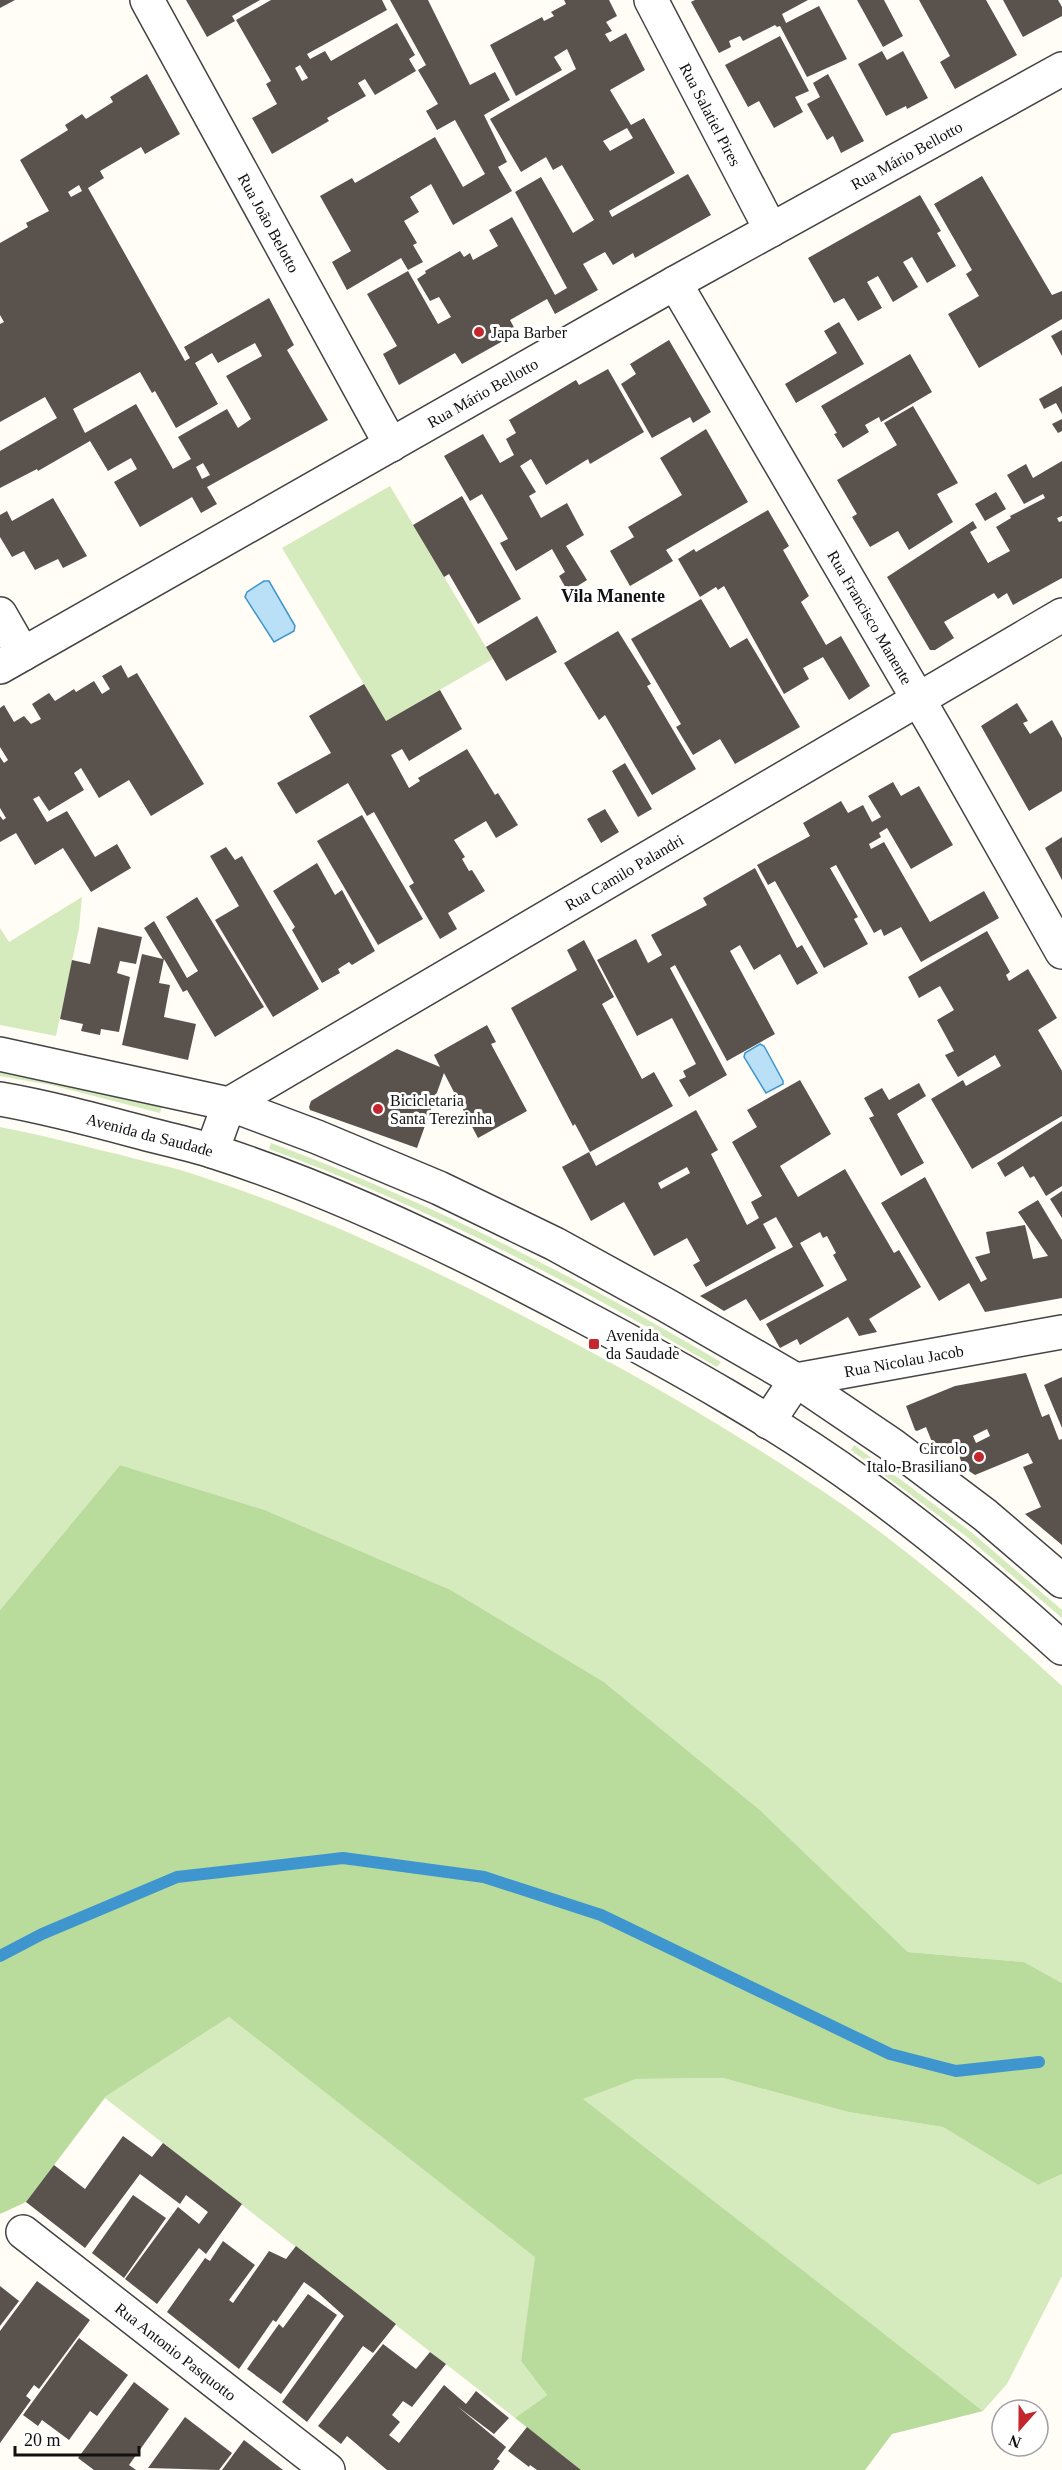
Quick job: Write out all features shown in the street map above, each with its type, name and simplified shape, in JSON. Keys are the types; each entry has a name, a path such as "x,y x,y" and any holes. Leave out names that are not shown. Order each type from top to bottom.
{"street":[{"name":"Rua João Belotto","path":"147,0 391,445"},
{"name":"Rua Salatiel Pires","path":"651,0 771,230"},
{"name":"Rua Mário Bellotto","path":"11,660 675,283 1062,69"},
{"name":"Rua Francisco Manente","path":"675,283 918,699 1062,952"},
{"path":"0,614 11,660"},
{"name":"Rua Camilo Palandri","path":"229,1104 1062,615"},
{"path":"0,1054 229,1104 428,1183 523,1229 666,1305 796,1380 892,1445 985,1515 1062,1581"},
{"name":"Avenida da Saudade","path":"0,1099 46,1107 212,1151 299,1183 438,1243 531,1288 632,1343 768,1422 864,1485 953,1553 1062,1648"},
{"path":"212,1151 229,1104"},
{"name":"Rua Nicolau Jacob","path":"796,1380 1062,1332"},
{"path":"768,1422 796,1380"},
{"name":"Rua Antonio Pasquotto","path":"23,2232 328,2470"}],"green space":[{"path":"390,486 493,659 386,721 282,548"},
{"path":"82,897 79,928 56,1036 0,1025 0,928 9,942"},
{"path":"0,1071 52,1080 162,1107 160,1113 51,1085 0,1076"},
{"path":"0,1127 190,1173 290,1209 389,1250 580,1346 715,1423 846,1507 930,1571 1062,1686 1062,1983 1024,1962 908,1952 760,1810 604,1682 451,1590 265,1510 120,1465 0,1610"},
{"path":"271,1143 387,1190 501,1242 612,1300 721,1362 717,1367 553,1276 442,1221 385,1195 269,1149"},
{"path":"854,1445 971,1532 1062,1610 1062,1618 967,1537 851,1450"},
{"path":"120,1465 265,1510 451,1590 604,1682 760,1810 908,1952 1024,1962 1062,1983 1062,2174 1038,2185 943,2127 848,2112 723,2078 636,2079 583,2099 983,2411 892,2434 865,2470 581,2470 515,2418 547,2395 521,2361 535,2257 229,2017 105,2097 26,2202 0,2214 0,1610"},
{"path":"0,2017 105,2097 229,2017 536,2257 521,2361 547,2395 515,2418 105,2098 26,2202"},
{"path":"723,2078 848,2112 943,2127 1038,2185 1062,2174 1062,2276 1007,2384 995,2398 990,2398 990,2403 983,2411 582,2099 636,2079"}],"water":[{"path":"264,581 269,581 295,626 294,631 274,642 245,597 247,592"},
{"path":"760,1044 764,1046 783,1081 783,1084 766,1093 744,1057 745,1053"}],"building":[{"path":"0,0 15,0 0,8"},
{"path":"186,0 260,0 232,16 235,21 207,37"},
{"path":"271,0 382,0 387,10 307,54 310,59 325,51 331,61 397,23 415,55 409,59 416,71 375,95 365,79 358,83 366,96 327,118 329,121 272,154 252,118 277,104 266,84 271,81 236,20","holes":["300,65 308,78 302,81 295,68"]},
{"path":"390,0 428,0 470,85 495,72 510,100 484,115 507,162 498,167 512,191 453,225 431,184 410,197 419,212 404,221 417,243 413,245 423,262 408,270 401,258 347,290 332,262 351,251 320,196 352,178 355,183 435,137 463,187 485,174 455,120 437,130 426,111 438,104 418,70 426,65"},
{"path":"564,0 609,0 617,16 606,22 612,31 605,34 610,42 626,33 645,70 610,90 631,125 644,118 675,173 609,211 612,217 688,174 711,215 635,258 633,253 613,265 605,252 583,264 598,290 555,314 547,299 510,320 517,333 462,364 455,353 399,385 383,354 397,346 367,294 408,271 438,324 451,317 439,297 430,301 417,279 426,273 425,271 460,251 464,257 470,253 473,260 498,246 489,230 512,217 555,295 567,288 515,192 541,177 573,233 594,220 562,165 553,170 546,157 521,172 490,119 576,69 567,49 554,57 562,70 516,96 490,45 542,17 544,21 554,16 551,12 566,4","holes":["627,128 633,138 610,151 603,141"]},
{"path":"695,0 808,0 782,14 786,23 819,6 847,59 807,77 780,26 775,25 743,41 740,36 729,41 731,47 719,53 691,2"},
{"path":"857,0 884,0 903,36 883,47"},
{"path":"919,0 986,0 1017,55 955,89 940,62 950,56"},
{"path":"1003,0 1058,0 1062,7 1062,16 1023,37"},
{"path":"780,36 809,91 795,97 803,112 774,128 759,101 748,107 725,65"},
{"path":"882,51 887,60 903,51 928,98 907,109 906,106 886,116 858,64"},
{"path":"147,74 180,134 145,154 141,147 100,171 104,178 88,188 185,361 190,358 184,347 269,298 294,345 287,350 328,420 207,487 217,504 201,513 192,497 140,527 114,482 137,469 131,458 108,471 90,441 38,471 37,469 0,488 0,451 57,418 45,397 0,422 0,324 4,322 0,315 0,243 28,227 26,223 49,211 20,160 68,130 65,125 82,114 86,119 113,102 110,97","holes":["79,185 82,191 71,197 68,192","255,343 262,356 226,376 251,419 238,428 227,409 178,437 191,459 173,469 136,404 85,433 73,409 140,372 152,393 155,391 176,428 218,404 195,363 212,353 218,363","203,463 210,475 202,479 196,467"]},
{"path":"828,74 864,141 841,153 833,136 827,140 807,104 820,97 813,83"},
{"path":"982,176 1052,295 1062,291 1062,319 979,368 948,314 979,296 966,274 972,270 934,204"},
{"path":"920,195 941,231 937,233 956,266 927,283 912,257 903,262 918,287 893,302 878,276 867,282 882,308 858,321 844,298 834,303 808,258"},
{"path":"839,322 864,364 796,403 785,384 837,353 824,331"},
{"path":"1062,330 1062,356 1051,336"},
{"path":"669,340 711,412 693,423 690,417 652,438 621,384 636,374 630,364"},
{"path":"910,354 932,392 881,422 879,417 865,425 869,432 843,448 821,406"},
{"path":"608,369 644,432 590,464 588,459 546,485 531,459 520,466 536,492 529,496 541,518 567,503 584,535 566,546 587,580 568,592 559,576 565,572 552,549 516,571 500,543 508,539 482,494 470,501 444,456 483,434 500,463 514,455 506,439 516,433 509,420 576,380 579,385"},
{"path":"1062,386 1062,414 1056,403 1044,409 1039,399"},
{"path":"913,406 958,483 937,494 953,522 909,550 898,531 870,547 852,517 857,514 837,480 897,445 884,423"},
{"path":"1062,419 1062,431 1058,433 1052,424"},
{"path":"706,429 748,502 666,550 673,561 630,586 610,551 634,537 628,527 682,495 660,458"},
{"path":"1062,461 1062,516 1057,518 1059,522 1062,521 1062,578 1013,605 1007,593 998,599 994,593 944,622 954,638 935,650 930,650 887,577 973,521 977,528 970,532 988,563 1010,551 996,527 1011,518 1010,516 1045,498 1043,494 1024,504 1007,475 1026,464 1033,478"},
{"path":"996,492 1006,509 985,521 975,504"},
{"path":"462,496 521,599 478,624 449,574 444,577 413,525"},
{"path":"53,498 87,556 63,568 58,559 35,570 24,551 12,557 0,537 0,515 7,511 12,521"},
{"path":"768,510 789,546 783,550 809,596 801,602 826,645 841,636 870,686 849,700 823,657 803,668 809,679 784,694 724,586 718,590 716,587 700,597 678,559 694,549 696,552"},
{"path":"701,599 730,648 747,638 800,727 735,764 720,739 693,755 676,727 681,724 631,639"},
{"path":"537,616 557,652 506,681 486,647"},
{"path":"618,631 651,684 647,686 696,769 652,795 605,715 599,720 564,663"},
{"path":"121,665 128,678 137,673 204,784 151,816 129,780 99,798 81,768 74,773 84,790 49,811 39,796 33,799 47,822 67,811 95,857 117,844 131,868 91,892 63,848 35,865 16,833 0,842 0,816 3,820 6,818 0,808 0,757 4,763 8,760 0,747 0,708 4,705 14,722 24,716 31,724 41,719 32,704 49,693 55,701 74,689 76,692 94,681 102,694 110,689 102,676"},
{"path":"364,684 386,721 440,690 462,729 409,761 402,749 391,755 409,788 420,781 418,778 467,749 495,795 498,793 518,825 496,838 486,821 454,840 465,857 462,859 469,871 472,870 485,891 448,913 457,929 440,939 409,886 414,883 374,812 367,816 348,783 296,814 277,783 331,753 309,716"},
{"path":"1017,703 1028,721 1023,723 1030,734 1052,720 1062,738 1062,791 1029,811 981,726"},
{"path":"625,763 652,809 638,817 612,771"},
{"path":"893,782 901,796 919,786 953,845 911,869 887,828 879,833 881,837 869,844 871,849 884,842 930,922 984,891 999,918 921,962 901,927 884,936 881,929 874,933 836,865 830,868 858,917 854,919 868,944 824,968 775,881 768,885 757,865 810,836 803,823 841,801 848,813 863,805 872,822 881,817 868,796"},
{"path":"605,809 619,832 601,843 587,819"},
{"path":"362,815 423,919 378,945 317,841"},
{"path":"1062,837 1062,880 1045,848"},
{"path":"226,847 235,860 242,856 319,989 273,1017 215,920 239,906 210,856"},
{"path":"317,863 335,895 342,890 375,951 352,965 349,962 338,969 340,973 322,983 292,930 295,927 273,891"},
{"path":"755,868 797,948 802,945 818,973 797,985 780,954 754,970 740,945 730,951 775,1034 727,1061 675,965 670,968 727,1075 689,1097 679,1080 686,1077 683,1071 696,1064 672,1018 637,1036 597,960 636,939 648,963 662,955 651,935 707,905 703,898"},
{"path":"197,897 264,1007 215,1037 187,990 183,992 164,959 159,983 170,985 164,1017 196,1024 188,1060 122,1045 142,954 163,959 144,928 154,921 187,978 198,971 166,917"},
{"path":"98,927 142,937 136,964 120,961 117,973 130,977 119,1032 101,1029 100,1035 81,1031 83,1024 60,1019 72,960 90,964"},
{"path":"987,931 1010,972 1006,975 1009,981 1028,969 1057,1018 1038,1030 1062,1071 1062,1116 972,1169 931,1099 963,1080 966,1086 1001,1066 995,1055 958,1077 945,1055 954,1051 937,1020 954,1010 940,986 919,998 908,977"},
{"path":"584,940 614,997 602,1004 642,1079 654,1072 673,1106 590,1152 575,1124 573,1126 511,1008 577,970 567,950"},
{"path":"487,1025 496,1042 491,1044 527,1111 478,1138 444,1073 417,1148 310,1110 311,1101 397,1049 440,1067 434,1055"},
{"path":"800,1080 831,1134 780,1166 798,1197 845,1169 894,1253 899,1250 921,1287 869,1319 877,1332 859,1336 848,1317 800,1345 797,1339 780,1348 766,1324 847,1280 833,1255 836,1253 827,1236 823,1238 820,1232 800,1243 824,1286 760,1321 746,1299 724,1311 700,1296 793,1247 776,1217 763,1224 776,1248 706,1287 693,1265 700,1261 687,1238 654,1256 624,1202 591,1221 562,1167 589,1152 596,1166 696,1110 718,1150 711,1154 747,1225 759,1218 751,1202 762,1196 732,1142 757,1127 747,1110","holes":["687,1167 690,1173 661,1189 658,1183"]},
{"path":"919,1083 926,1096 897,1114 924,1163 901,1176 869,1118 874,1116 864,1098 882,1088 889,1100"},
{"path":"1062,1121 1062,1186 1046,1196 1034,1176 1030,1178 1023,1166 1005,1177 997,1163"},
{"path":"925,1177 981,1282 987,1279 975,1257 990,1253 986,1232 1025,1225 1033,1259 1048,1256 1018,1212 1038,1200 1062,1240 1062,1298 985,1312 969,1283 939,1301 881,1203"},
{"path":"1062,1191 1062,1218 1050,1199"},
{"path":"1026,1373 1042,1417 1049,1414 1059,1440 1062,1439 1062,1545 1025,1514 1041,1507 1023,1467 1033,1463 1028,1453 975,1475 963,1467 958,1452 949,1456 932,1442 926,1427 915,1430 906,1406 955,1386","holes":["987,1429 990,1436 976,1443 973,1436"]},
{"path":"1062,1377 1062,1428 1044,1385"},
{"path":"123,2136 152,2157 163,2143 242,2204 206,2254 199,2248 157,2304 125,2279 178,2207 199,2224 208,2212 186,2195 180,2204 140,2174 85,2248 26,2202 54,2165 85,2189"},
{"path":"133,2195 166,2218 124,2278 92,2253"},
{"path":"223,2241 255,2265 229,2300 233,2303 269,2251 286,2259 296,2246 396,2324 373,2353 363,2346 307,2422 282,2402 344,2316 315,2290 304,2282 276,2322 273,2320 239,2369 167,2312 205,2258 210,2261"},
{"path":"37,2281 90,2320 39,2389 34,2385 26,2396 31,2400 0,2443 0,2331"},
{"path":"0,2286 19,2301 0,2326"},
{"path":"308,2294 337,2315 281,2394 247,2369 279,2324 283,2328"},
{"path":"79,2338 128,2375 97,2416 90,2411 69,2440 42,2420 38,2426 23,2415"},
{"path":"383,2344 416,2369 430,2352 446,2364 412,2407 403,2401 392,2415 400,2422 389,2435 399,2443 444,2385 466,2404 476,2391 509,2418 494,2434 457,2406 506,2447 497,2459 500,2461 493,2470 387,2470 347,2436 341,2444 318,2426"},
{"path":"134,2382 169,2409 129,2465 136,2470 94,2470 78,2458"},
{"path":"185,2417 232,2453 219,2470 148,2468"},
{"path":"527,2427 581,2470 537,2470 530,2465 529,2467 508,2451"},
{"path":"244,2440 283,2470 222,2470"}],"waterway":[{"path":"0,1956 42,1934 177,1877 343,1858 484,1877 601,1915 890,2054 956,2071 1039,2062"}],"place":[{"name":"Japa Barber","path":"479,332"},
{"name":"Bicicletaria Santa Terezinha","path":"378,1109"},
{"name":"Avenida da Saudade","path":"594,1344"},
{"name":"Circolo Italo-Brasiliano","path":"979,1457"}],"district":[{"name":"Vila Manente","path":"613,596"}]}
